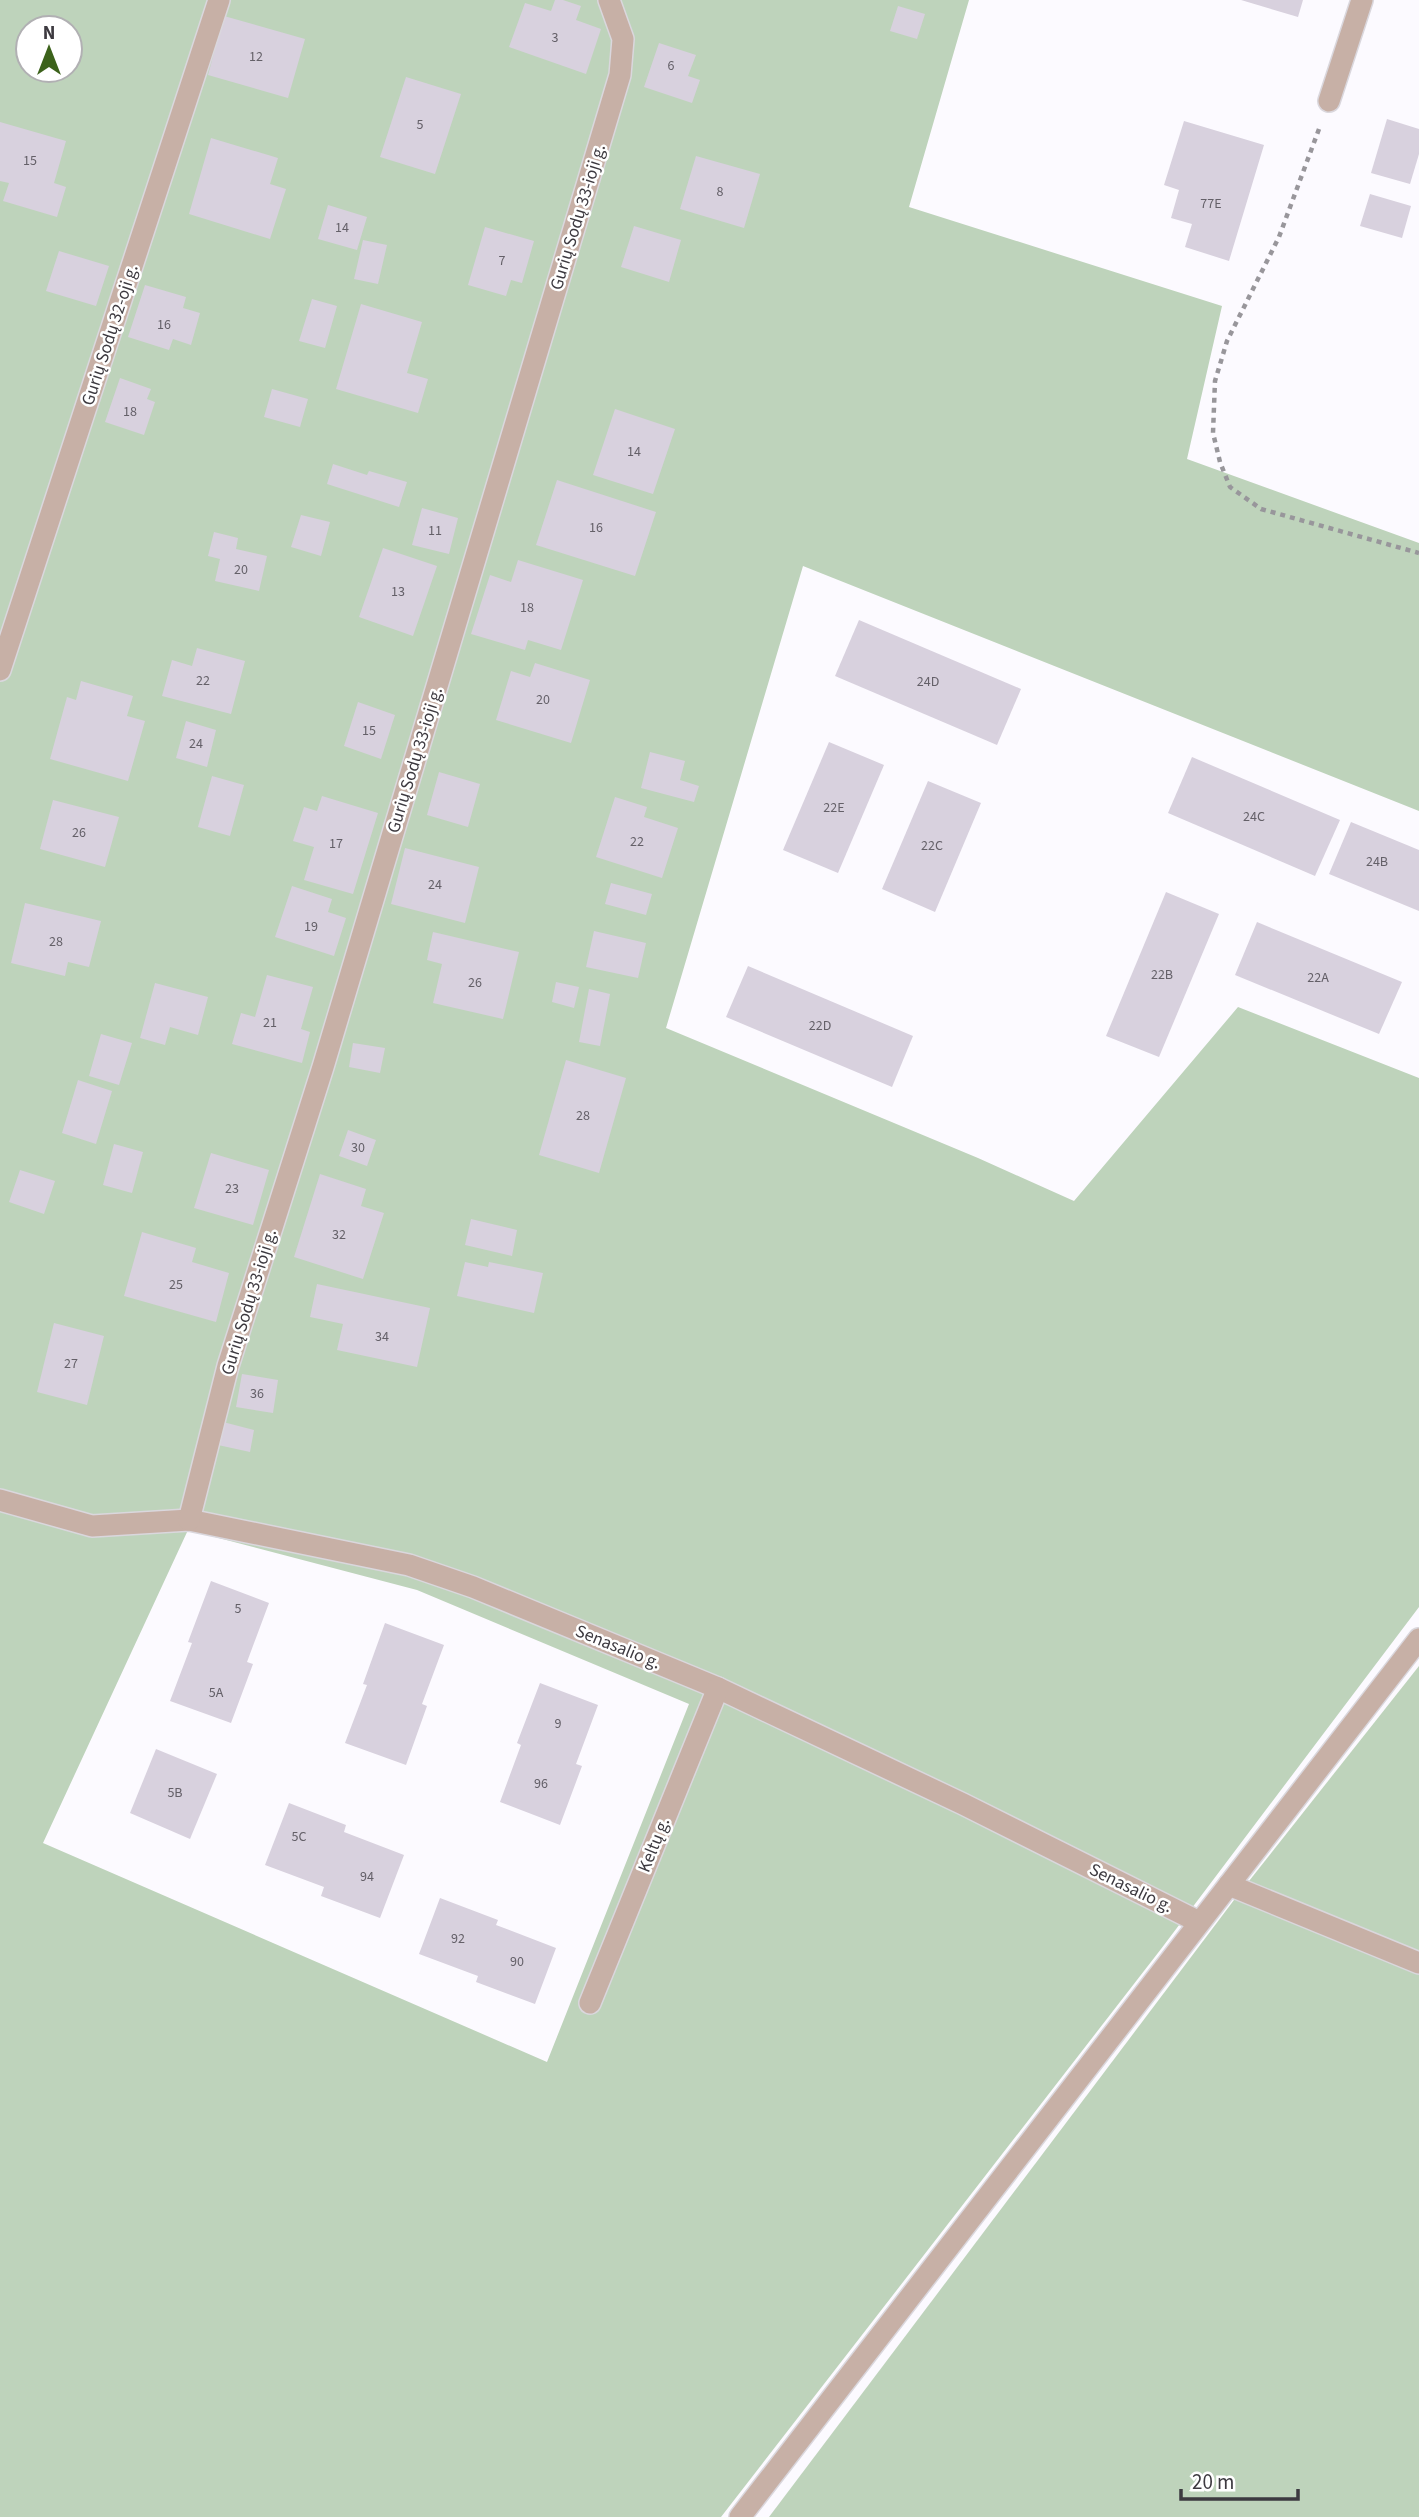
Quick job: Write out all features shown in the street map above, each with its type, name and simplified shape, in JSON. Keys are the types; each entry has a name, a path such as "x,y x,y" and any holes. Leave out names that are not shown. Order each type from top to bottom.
{"street":[{"name":"Gurių Sodų 32-oji g.","path":"0,670 219,0"},
{"name":"Gurių Sodų 33-ioji g.","path":"189,1520 228,1366 323,1067 620,75 623,39 609,0"},
{"path":"1329,101 1362,0"},
{"name":"Senasalio g.","path":"0,1500 92,1526 189,1520 409,1566 472,1587 718,1688 1199,1922"},
{"path":"740,2517 1419,1639"},
{"name":"Keltų g.","path":"590,2003 718,1688"},
{"path":"1229,1885 1419,1963"}],"path":[{"path":"1329,101 1279,237 1227,341 1215,381 1213,433 1230,487 1261,509 1419,553"}],"green space":[{"path":"0,0 969,0 909,207 1222,306 1187,459 1419,543 1419,811 803,566 666,1028 978,1158 1074,1201 1238,1007 1419,1078 1419,1607 1161,1949 721,2517 0,2517","holes":["188,1530 417,1590 689,1704 547,2062 43,1843"]},
{"path":"1419,1666 1419,2517 769,2517 1234,1900"}],"building":[{"path":"555,0 581,6 576,20 601,29 586,74 509,47 525,3 551,11"},
{"path":"1241,0 1303,0 1298,17"},
{"path":"898,6 925,14 917,39 890,31"},
{"path":"224,16 305,39 288,98 208,75"},
{"path":"659,43 696,55 688,76 700,80 692,103 644,87"},
{"path":"406,77 461,94 435,174 380,157"},
{"path":"1387,119 1419,129 1419,154 1410,184 1371,173"},
{"path":"1184,121 1264,145 1229,261 1185,247 1192,224 1171,218 1179,190 1164,185"},
{"path":"0,122 66,141 54,183 66,187 57,217 3,201 9,183 0,181"},
{"path":"211,138 278,158 270,184 286,189 270,239 189,214"},
{"path":"696,156 760,174 744,228 680,209"},
{"path":"1370,194 1411,206 1402,238 1360,226"},
{"path":"328,205 367,217 357,250 318,239"},
{"path":"634,226 681,240 669,282 621,267"},
{"path":"485,227 534,241 522,283 511,280 506,296 468,285"},
{"path":"363,240 387,245 378,284 354,279"},
{"path":"59,251 109,266 96,306 46,291"},
{"path":"145,285 186,297 183,308 200,313 191,345 173,339 169,350 128,337"},
{"path":"312,299 337,306 325,348 299,341"},
{"path":"361,304 422,322 407,373 428,379 418,413 336,389"},
{"path":"120,378 151,389 147,399 155,402 144,435 105,422"},
{"path":"272,389 308,399 300,427 264,417"},
{"path":"615,409 675,429 653,494 593,475"},
{"path":"333,464 367,475 369,471 407,482 399,507 327,484"},
{"path":"557,480 656,512 635,576 536,545"},
{"path":"422,508 458,518 449,554 412,545"},
{"path":"301,515 330,522 321,556 291,547"},
{"path":"214,532 238,538 236,549 267,556 259,591 215,581 220,559 208,556"},
{"path":"383,548 437,566 413,636 359,617"},
{"path":"518,560 583,580 561,650 528,640 525,650 471,634 490,575 511,582"},
{"path":"859,620 1021,689 997,745 835,676"},
{"path":"197,648 245,661 231,714 162,696 172,660 192,666"},
{"path":"535,663 590,680 571,743 496,720 511,671 530,677"},
{"path":"81,681 133,696 127,716 145,721 128,781 50,759 67,697 76,700"},
{"path":"358,702 395,715 381,759 344,746"},
{"path":"186,721 216,730 207,767 176,758"},
{"path":"829,742 884,765 838,873 783,850"},
{"path":"650,752 685,761 680,780 699,786 694,802 641,788"},
{"path":"1192,757 1340,820 1315,876 1168,813"},
{"path":"439,772 480,784 468,827 427,815"},
{"path":"212,776 244,785 230,836 198,827"},
{"path":"928,781 981,803 935,912 882,889"},
{"path":"322,796 378,813 353,894 304,880 314,847 293,841 304,807 317,811"},
{"path":"615,797 647,807 644,817 678,828 662,878 596,857"},
{"path":"53,800 119,817 105,867 40,849"},
{"path":"1351,822 1419,850 1419,911 1329,874"},
{"path":"405,848 479,867 465,923 391,904"},
{"path":"611,883 652,894 646,915 605,904"},
{"path":"292,886 332,899 328,912 346,918 334,956 275,937"},
{"path":"1166,892 1219,914 1159,1057 1106,1036"},
{"path":"25,903 101,921 89,967 68,962 65,976 11,963"},
{"path":"1257,922 1402,982 1379,1034 1235,975"},
{"path":"594,931 646,943 638,978 586,967"},
{"path":"433,932 519,952 503,1019 433,1003 442,964 427,960"},
{"path":"748,966 913,1036 892,1087 726,1017"},
{"path":"267,975 313,987 301,1029 310,1032 302,1063 232,1044 241,1013 255,1017"},
{"path":"556,982 579,987 574,1008 552,1002"},
{"path":"155,983 208,997 198,1035 170,1027 165,1045 140,1038"},
{"path":"589,989 610,994 600,1046 579,1042"},
{"path":"101,1034 132,1043 119,1085 89,1076"},
{"path":"353,1043 385,1048 380,1073 349,1067"},
{"path":"566,1060 626,1078 599,1173 539,1155"},
{"path":"78,1080 112,1091 96,1144 62,1133"},
{"path":"348,1130 376,1140 367,1166 339,1156"},
{"path":"114,1144 143,1152 132,1193 103,1185"},
{"path":"211,1153 269,1170 253,1225 194,1208"},
{"path":"20,1170 55,1181 44,1214 9,1202"},
{"path":"320,1174 366,1189 361,1206 384,1213 363,1279 294,1257"},
{"path":"471,1219 517,1230 512,1256 465,1245"},
{"path":"142,1232 196,1248 192,1262 229,1273 216,1322 124,1296"},
{"path":"465,1262 488,1267 489,1262 543,1273 534,1313 457,1296"},
{"path":"317,1284 430,1308 417,1367 337,1350 343,1324 310,1317"},
{"path":"54,1323 104,1336 87,1405 37,1392"},
{"path":"242,1374 278,1380 273,1413 236,1407"},
{"path":"223,1422 254,1430 250,1452 218,1445"},
{"path":"211,1581 269,1603 247,1662 253,1664 231,1723 170,1701"},
{"path":"385,1623 444,1645 422,1704 427,1706 406,1765 345,1743 367,1685 363,1684"},
{"path":"540,1683 598,1705 576,1764 582,1766 560,1825 500,1802 521,1745 517,1743"},
{"path":"156,1749 217,1774 190,1839 130,1813"},
{"path":"289,1803 346,1825 344,1832 404,1855 380,1918 321,1896 324,1887 265,1865"},
{"path":"440,1898 498,1920 496,1925 556,1948 535,2004 476,1982 478,1976 419,1954"}]}
